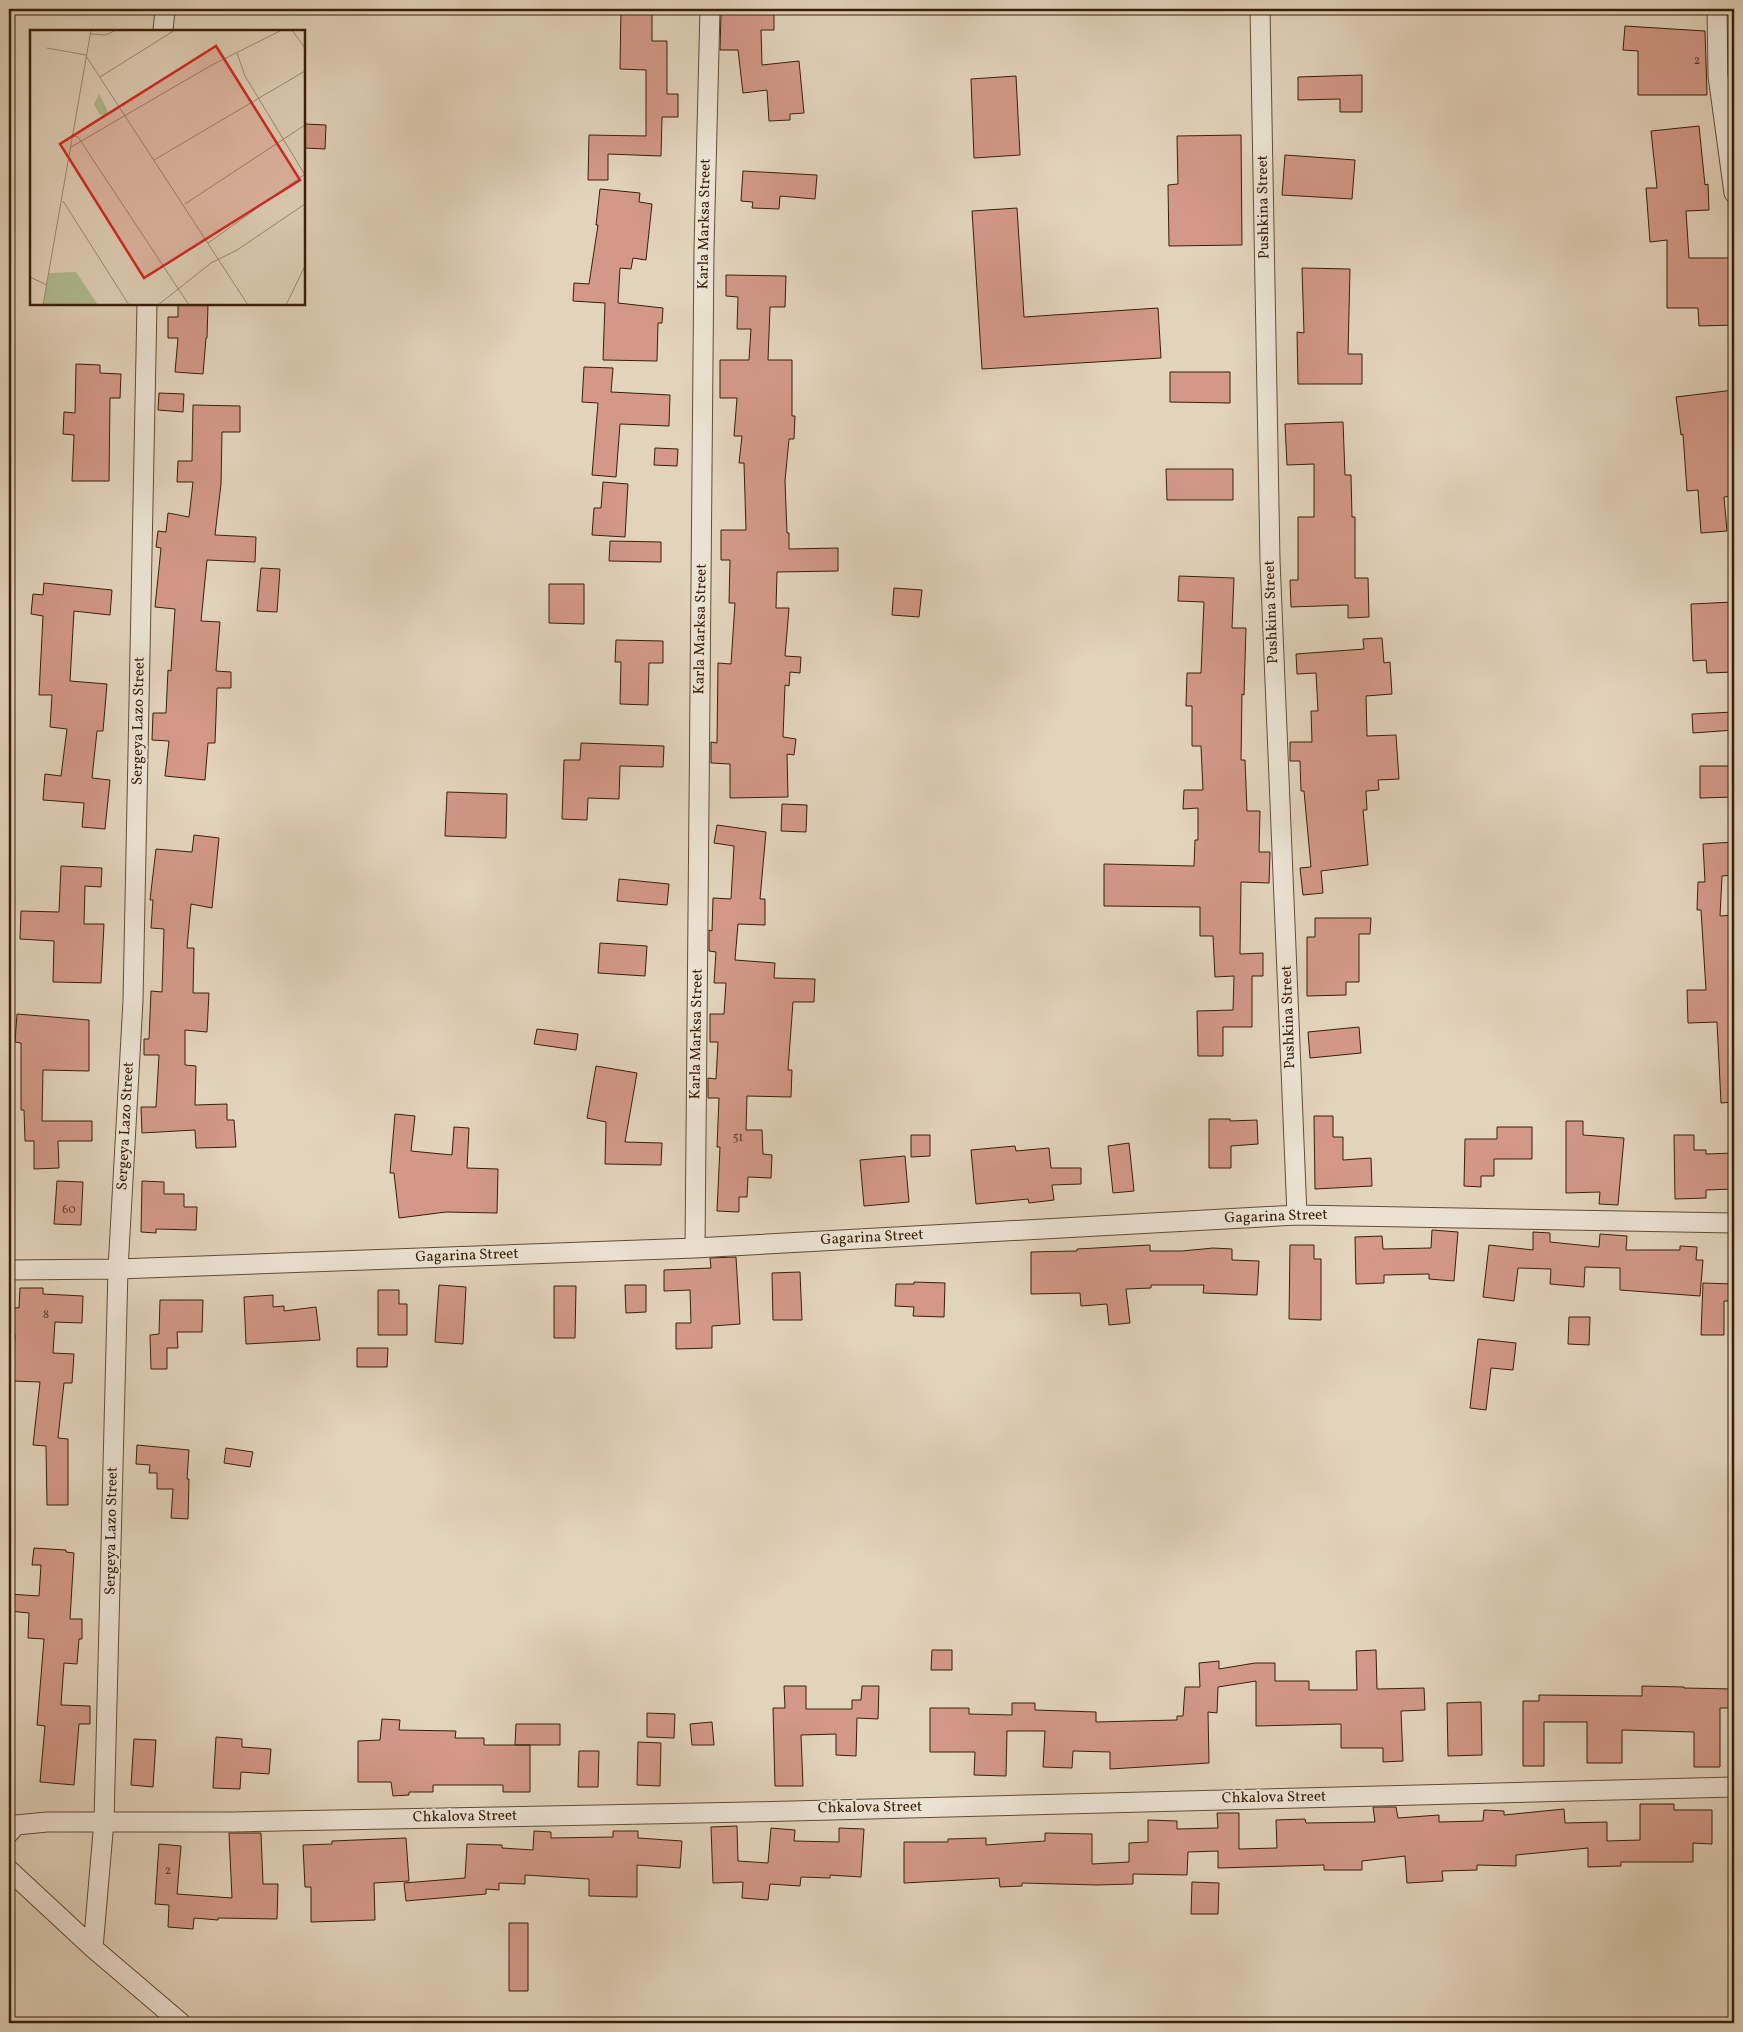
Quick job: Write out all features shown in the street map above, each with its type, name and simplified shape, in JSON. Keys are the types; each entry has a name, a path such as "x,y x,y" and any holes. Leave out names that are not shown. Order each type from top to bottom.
{"street":[{"path":"163,30 165,9"},
{"name":"Karla Marksa Street","path":"695,1248 704,268 710,9"},
{"name":"Pushkina Street","path":"1260,9 1270,560 1297,1215"},
{"path":"1717,9 1718,76 1734,193"},
{"name":"Sergeya Lazo Street","path":"93,1948 104,1821 118,1269 133,1001 147,305"},
{"name":"Gagarina Street","path":"9,1270 118,1269 695,1248 1297,1215 1734,1223"},
{"name":"Chkalova Street","path":"9,1833 16,1825 47,1822 243,1822 739,1812 1734,1787"},
{"path":"9,1870 93,1948 181,2023"}],"building":[{"path":"621,9 652,9 652,41 667,41 667,94 678,94 678,117 662,117 661,156 608,154 608,180 588,180 589,135 646,136 646,70 620,69"},
{"path":"721,12 774,12 774,30 761,30 762,65 799,61 804,113 790,114 790,120 769,121 767,90 743,93 738,50 720,50"},
{"path":"1625,26 1705,31 1707,95 1638,95 1638,51 1623,50"},
{"path":"1729,32 1734,32 1734,56 1729,56"},
{"path":"1362,75 1362,112 1340,112 1340,99 1298,100 1298,77"},
{"path":"1016,76 1020,155 974,158 971,79"},
{"path":"305,124 326,125 325,149 305,148"},
{"path":"1699,126 1705,185 1708,184 1709,210 1686,211 1689,258 1732,258 1734,325 1699,326 1698,308 1667,308 1667,240 1650,242 1646,188 1657,188 1651,131"},
{"path":"1241,135 1242,245 1169,246 1168,185 1178,184 1177,136"},
{"path":"1285,155 1355,160 1352,199 1282,195"},
{"path":"743,171 817,175 815,199 780,196 779,209 752,208 753,202 741,201"},
{"path":"600,189 640,193 639,202 652,204 646,260 633,258 631,269 620,268 618,303 663,308 662,323 658,323 657,361 603,360 605,303 573,301 574,283 589,284 598,225 596,225"},
{"path":"1017,208 1024,317 1158,308 1161,358 982,369 972,211"},
{"path":"1302,268 1350,269 1348,354 1362,354 1362,384 1298,384 1297,332 1304,333"},
{"path":"726,275 786,276 785,307 770,307 768,360 792,360 792,416 795,416 794,439 789,439 785,481 789,549 838,548 838,571 777,572 776,608 789,608 785,656 801,657 800,673 790,672 789,686 785,685 783,737 796,739 794,755 787,754 788,797 730,798 730,764 711,763 711,742 717,743 718,663 731,664 735,603 729,603 730,560 721,560 721,530 746,530 744,463 739,463 742,436 734,436 737,398 720,398 720,360 749,360 751,329 737,329 738,297 726,296"},
{"path":"178,305 208,305 203,374 175,372 178,338 168,338 168,317 178,317"},
{"path":"76,364 100,365 100,373 121,374 120,398 110,398 109,481 72,481 74,435 63,434 64,412 75,413"},
{"path":"584,367 613,368 611,392 670,395 669,426 620,424 616,477 592,475 598,403 582,402"},
{"path":"1170,372 1230,372 1230,403 1170,402"},
{"path":"1734,390 1734,496 1724,497 1727,531 1701,533 1698,490 1687,491 1683,434 1681,435 1676,397"},
{"path":"159,393 184,394 183,412 158,410"},
{"path":"193,405 240,406 240,432 222,432 221,484 215,535 256,537 255,562 207,560 201,621 220,622 216,671 231,672 231,688 217,688 215,743 208,743 205,780 165,776 169,741 152,740 153,713 166,713 168,670 171,671 175,609 155,607 161,548 156,547 158,531 166,532 168,513 189,517 193,482 177,482 178,461 192,461"},
{"path":"1343,422 1345,475 1351,475 1352,517 1355,517 1355,578 1368,578 1369,617 1348,618 1348,605 1291,607 1290,580 1298,580 1298,517 1314,517 1314,464 1287,465 1285,424"},
{"path":"655,448 678,449 677,466 654,465"},
{"path":"1166,469 1233,469 1233,500 1167,500"},
{"path":"603,482 628,484 625,537 592,535 594,508 601,508"},
{"path":"610,541 661,542 661,562 609,561"},
{"path":"261,568 280,569 277,612 257,611"},
{"path":"1179,576 1234,578 1232,628 1246,628 1241,760 1245,760 1247,811 1260,811 1259,852 1270,852 1269,883 1241,882 1240,954 1263,953 1263,976 1252,976 1252,1027 1223,1027 1223,1056 1198,1056 1197,1011 1233,1010 1234,976 1215,977 1213,936 1200,936 1200,907 1104,906 1104,864 1194,866 1195,840 1198,840 1198,808 1183,809 1184,790 1203,790 1201,746 1192,746 1192,706 1186,706 1187,673 1201,673 1204,602 1178,601"},
{"path":"44,583 112,590 110,615 74,611 70,681 107,684 103,731 97,731 92,778 110,780 105,829 82,827 84,803 43,800 45,774 61,776 67,729 50,727 52,695 39,695 43,616 31,614 33,594 43,595"},
{"path":"549,584 584,584 584,624 549,623"},
{"path":"894,588 922,590 919,617 892,615"},
{"path":"1734,602 1734,672 1707,673 1706,660 1693,661 1691,604"},
{"path":"1382,638 1384,663 1390,662 1392,694 1366,696 1367,736 1396,735 1399,779 1378,780 1379,790 1366,791 1367,810 1363,810 1368,865 1321,871 1323,893 1303,895 1300,868 1311,867 1304,791 1301,791 1300,761 1290,761 1290,742 1312,742 1311,711 1318,711 1316,673 1297,674 1296,654 1364,649 1363,639"},
{"path":"616,640 663,641 663,663 649,663 648,705 620,704 621,662 615,662"},
{"path":"1734,712 1734,730 1693,733 1692,714"},
{"path":"581,743 664,746 663,767 620,766 619,799 588,798 587,820 562,819 564,760 580,760"},
{"path":"1700,766 1734,766 1734,797 1700,798"},
{"path":"447,792 507,794 506,838 445,836"},
{"path":"782,804 807,805 806,832 781,831"},
{"path":"717,825 766,832 760,899 765,899 765,925 738,924 735,960 775,963 774,978 815,979 814,1002 793,1002 788,1070 792,1070 791,1097 747,1096 746,1130 762,1130 763,1154 772,1155 771,1178 748,1177 747,1197 739,1197 739,1212 717,1211 720,1147 717,1147 719,1098 708,1098 708,1078 716,1079 718,1042 710,1042 710,1014 724,1014 726,983 714,983 716,952 709,951 709,930 712,931 713,898 731,899 734,846 714,843"},
{"path":"194,835 219,838 212,908 191,904 187,948 194,948 193,993 209,993 207,1032 185,1030 185,1065 196,1066 195,1105 227,1104 227,1120 234,1120 236,1147 196,1148 195,1130 142,1133 141,1107 156,1107 159,1055 144,1055 144,1039 149,1039 151,991 162,992 164,929 151,928 153,900 150,900 156,849 192,852"},
{"path":"1734,842 1734,875 1722,876 1720,916 1734,915 1734,1102 1721,1103 1717,1022 1688,1023 1687,990 1706,990 1701,910 1697,910 1698,882 1705,882 1703,844"},
{"path":"61,866 102,868 101,887 85,886 84,924 104,924 101,983 53,982 54,941 20,939 21,911 59,912"},
{"path":"619,879 669,884 667,905 617,901"},
{"path":"1315,918 1371,918 1370,934 1359,934 1359,982 1346,982 1346,995 1307,996 1307,937 1315,937"},
{"path":"600,943 647,946 645,976 598,973"},
{"path":"17,1014 89,1020 89,1071 43,1070 42,1121 92,1121 92,1141 58,1141 59,1168 34,1169 34,1141 25,1141 24,1110 21,1110 21,1043 15,1042"},
{"path":"1359,1027 1361,1053 1310,1058 1308,1032"},
{"path":"537,1029 578,1034 576,1050 534,1044"},
{"path":"596,1066 637,1073 625,1142 662,1143 661,1165 605,1164 606,1122 587,1118"},
{"path":"395,1114 415,1116 411,1151 452,1155 454,1127 469,1128 467,1168 498,1169 497,1213 446,1212 399,1218 394,1173 390,1173"},
{"path":"1314,1116 1333,1116 1333,1137 1343,1137 1343,1160 1371,1158 1372,1186 1315,1189"},
{"path":"1209,1119 1230,1119 1230,1121 1257,1120 1258,1144 1231,1146 1231,1168 1209,1168"},
{"path":"1566,1121 1583,1121 1583,1135 1624,1138 1618,1205 1599,1204 1600,1192 1566,1193"},
{"path":"1497,1127 1532,1127 1532,1159 1494,1159 1494,1176 1481,1176 1481,1187 1464,1186 1465,1139 1497,1139"},
{"path":"911,1135 930,1135 930,1156 911,1157"},
{"path":"1674,1135 1694,1135 1694,1150 1706,1150 1706,1154 1734,1153 1734,1189 1706,1190 1706,1198 1675,1199"},
{"path":"1129,1143 1134,1191 1113,1193 1108,1146"},
{"path":"1015,1146 1016,1151 1049,1148 1051,1168 1081,1168 1081,1184 1052,1185 1054,1200 1029,1203 1028,1199 976,1204 971,1150"},
{"path":"905,1156 909,1202 864,1206 860,1160"},
{"path":"57,1181 83,1182 81,1225 54,1224"},
{"path":"142,1181 164,1182 164,1194 184,1194 184,1207 197,1207 196,1230 156,1229 156,1233 141,1232"},
{"path":"1432,1230 1458,1232 1454,1281 1429,1279 1429,1274 1384,1275 1384,1283 1356,1284 1355,1237 1382,1236 1383,1249 1431,1248"},
{"path":"1533,1232 1550,1233 1550,1242 1599,1247 1600,1234 1627,1236 1626,1250 1680,1250 1680,1246 1697,1247 1696,1260 1703,1260 1700,1296 1620,1290 1620,1268 1585,1267 1584,1287 1550,1284 1551,1269 1518,1268 1514,1301 1483,1297 1489,1245 1533,1250"},
{"path":"1150,1245 1150,1251 1232,1249 1232,1260 1259,1261 1257,1295 1203,1293 1204,1285 1151,1285 1151,1288 1126,1289 1130,1323 1109,1325 1107,1304 1081,1306 1080,1293 1031,1294 1031,1252 1077,1251 1077,1249"},
{"path":"1290,1245 1314,1245 1314,1259 1321,1259 1321,1320 1289,1319"},
{"path":"736,1257 740,1324 712,1326 712,1348 676,1349 676,1323 691,1323 690,1290 664,1291 664,1270 711,1268 710,1258"},
{"path":"800,1272 802,1320 773,1320 772,1273"},
{"path":"914,1282 945,1283 944,1317 913,1316 914,1307 895,1306 896,1284 914,1284"},
{"path":"1703,1283 1734,1284 1734,1301 1724,1301 1724,1335 1701,1335"},
{"path":"439,1285 466,1287 463,1344 435,1342"},
{"path":"625,1285 646,1285 646,1312 626,1313"},
{"path":"554,1286 576,1286 575,1338 554,1338"},
{"path":"20,1288 43,1288 43,1294 83,1296 82,1323 55,1322 53,1353 74,1354 72,1383 64,1383 58,1438 68,1439 68,1505 47,1505 46,1446 33,1445 40,1382 13,1381 15,1335 9,1335 9,1307 19,1308"},
{"path":"378,1290 399,1290 399,1304 407,1304 407,1335 378,1335"},
{"path":"273,1295 273,1307 284,1306 284,1311 316,1307 320,1340 246,1344 244,1297"},
{"path":"160,1300 203,1300 202,1332 177,1332 178,1348 167,1348 167,1369 151,1369 150,1335 159,1334"},
{"path":"1569,1317 1590,1317 1589,1345 1568,1344"},
{"path":"1478,1339 1516,1343 1513,1370 1491,1368 1486,1410 1470,1408"},
{"path":"357,1348 388,1348 387,1367 357,1367"},
{"path":"137,1445 189,1450 187,1479 189,1479 188,1519 171,1518 173,1489 157,1489 157,1473 149,1473 150,1465 136,1464"},
{"path":"226,1448 253,1452 250,1467 224,1463"},
{"path":"34,1548 66,1550 66,1552 74,1553 70,1619 82,1619 82,1639 79,1639 77,1664 64,1663 61,1705 90,1706 90,1724 79,1724 74,1785 40,1782 45,1726 37,1725 44,1639 28,1638 29,1613 9,1611 9,1594 39,1596 41,1565 32,1565"},
{"path":"932,1650 952,1650 952,1670 931,1670"},
{"path":"1376,1650 1377,1689 1424,1688 1425,1710 1401,1711 1403,1761 1383,1762 1383,1748 1341,1748 1341,1724 1256,1726 1256,1681 1218,1687 1217,1713 1208,1712 1209,1763 1110,1769 1110,1752 1073,1751 1072,1768 1043,1767 1045,1731 1007,1731 1006,1776 974,1775 975,1752 930,1752 930,1708 969,1708 969,1714 1012,1715 1012,1703 1035,1703 1035,1710 1096,1712 1096,1722 1177,1720 1177,1716 1183,1716 1185,1687 1200,1687 1199,1663 1219,1661 1219,1669 1255,1663 1275,1663 1275,1681 1309,1681 1309,1690 1357,1690 1356,1651"},
{"path":"784,1686 806,1686 806,1709 852,1709 852,1700 861,1700 862,1686 879,1686 878,1719 857,1718 856,1756 836,1755 836,1734 801,1735 803,1786 775,1786 773,1708 785,1708"},
{"path":"1642,1686 1734,1689 1734,1708 1720,1708 1720,1767 1694,1767 1694,1732 1622,1730 1622,1763 1587,1763 1587,1722 1544,1722 1544,1766 1523,1766 1523,1701 1539,1701 1539,1695 1642,1696"},
{"path":"1481,1702 1482,1755 1448,1756 1447,1703"},
{"path":"647,1713 675,1714 674,1738 647,1737"},
{"path":"382,1719 400,1720 399,1730 456,1731 455,1738 484,1738 484,1745 530,1745 530,1792 503,1792 503,1785 433,1785 433,1792 409,1792 409,1795 393,1796 391,1782 358,1782 358,1741 380,1740"},
{"path":"712,1722 714,1745 692,1745 690,1724"},
{"path":"516,1724 560,1724 560,1745 515,1745"},
{"path":"216,1737 242,1739 242,1747 271,1749 269,1774 241,1772 240,1789 213,1788"},
{"path":"134,1739 156,1740 153,1787 131,1785"},
{"path":"638,1742 661,1743 660,1786 637,1785"},
{"path":"579,1751 599,1751 598,1787 578,1787"},
{"path":"1640,1804 1674,1804 1674,1810 1712,1810 1712,1844 1693,1843 1693,1862 1621,1862 1621,1866 1588,1867 1588,1848 1516,1855 1516,1866 1477,1865 1477,1870 1442,1871 1443,1881 1407,1883 1405,1856 1362,1861 1362,1870 1324,1870 1324,1865 1218,1868 1218,1851 1188,1852 1187,1875 1133,1874 1133,1884 1022,1883 1022,1886 1000,1887 999,1878 904,1883 904,1842 948,1842 948,1839 986,1838 986,1845 1045,1841 1045,1833 1092,1834 1092,1864 1129,1862 1129,1843 1148,1842 1148,1820 1177,1821 1177,1829 1218,1828 1217,1813 1239,1813 1239,1849 1277,1848 1276,1820 1305,1819 1306,1823 1375,1822 1373,1807 1396,1807 1398,1818 1439,1815 1439,1822 1483,1821 1484,1810 1504,1811 1504,1815 1564,1809 1565,1823 1607,1822 1607,1841 1640,1840"},
{"path":"737,1826 738,1861 768,1863 771,1828 795,1830 794,1841 839,1842 839,1828 864,1829 861,1877 830,1875 830,1878 801,1877 800,1886 770,1884 768,1900 742,1898 743,1882 713,1883 711,1827"},
{"path":"534,1831 551,1832 551,1838 613,1837 613,1831 638,1831 638,1838 682,1841 680,1868 637,1865 637,1897 589,1896 589,1879 525,1875 525,1884 499,1883 499,1890 486,1889 486,1894 406,1901 404,1883 465,1878 467,1844 502,1845 502,1848 533,1850"},
{"path":"229,1833 261,1833 263,1884 278,1884 277,1919 218,1918 218,1920 194,1918 193,1929 168,1927 169,1905 155,1904 159,1844 181,1846 177,1894 232,1898"},
{"path":"406,1838 409,1881 374,1883 375,1920 311,1922 311,1887 305,1887 303,1845 332,1844 332,1841"},
{"path":"1192,1882 1219,1883 1218,1914 1191,1914"},
{"path":"509,1923 528,1923 528,1991 509,1991"}]}
